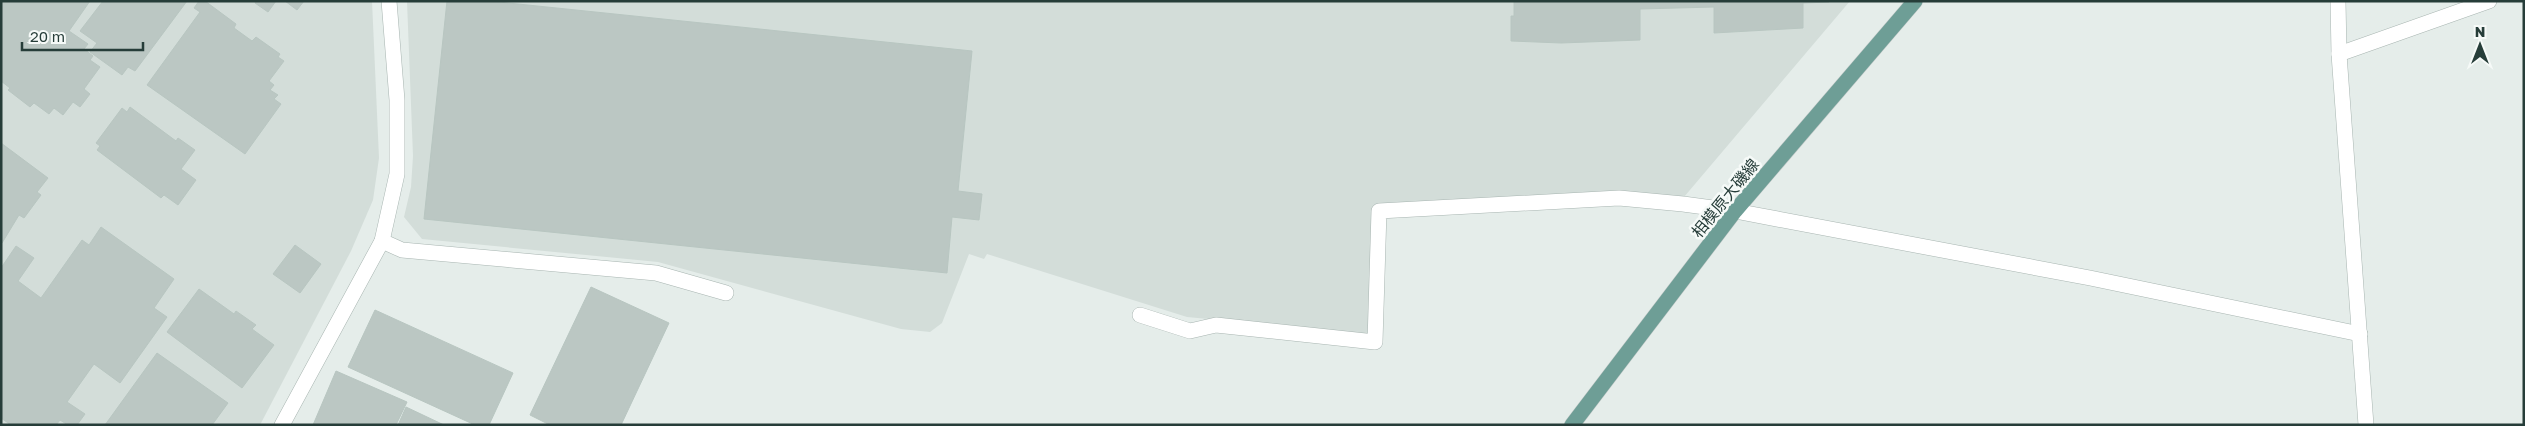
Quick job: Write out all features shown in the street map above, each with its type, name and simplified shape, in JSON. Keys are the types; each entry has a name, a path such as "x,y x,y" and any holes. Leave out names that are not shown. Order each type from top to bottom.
{"main road":[{"name":"相模原大磯線","path":"1572,425 1735,211 1915,1"}],"street":[{"path":"282,425 382,241 397,174 397,100 389,1"},
{"path":"2338,1 2339,54 2366,425"},
{"path":"2339,54 2489,1"},
{"path":"1140,315 1190,331 1216,325 1375,342 1379,211 1619,198 1735,211 2090,278 2360,334"},
{"path":"382,241 402,250 656,273 726,292"}],"shaded area":[{"path":"1,1 372,1 379,158 373,200 351,251 260,425 1,425"},
{"path":"407,1 1850,1 1684,197 1374,206 1369,334 1187,317 987,254 984,259 969,254 942,323 930,332 901,329 658,262 422,239 404,217 411,187 413,156"}],"building":[{"path":"1,1 90,1 69,31 88,44 84,49 93,56 90,60 100,67 84,89 90,94 80,107 73,102 63,115 54,108 49,114 34,103 30,107 8,90 10,88 1,81"},
{"path":"103,1 187,1 135,71 128,67 122,75 90,52 97,43 80,31"},
{"path":"199,1 205,1 236,24 234,28 252,41 256,37 280,54 278,57 284,61 269,81 274,85 270,90 278,95 274,99 281,104 245,154 147,85 200,12 194,8"},
{"path":"256,1 276,1 268,12 255,3"},
{"path":"285,1 304,1 297,10"},
{"path":"447,1 489,1 972,51 958,191 982,194 979,220 952,217 947,273 424,219"},
{"path":"1514,1 1829,2 1803,3 1803,28 1714,33 1714,7 1640,9 1640,40 1561,43 1511,41 1511,16 1514,16"},
{"path":"130,107 176,141 178,138 195,150 181,169 196,180 178,205 164,195 161,198 97,150 100,146 96,143 122,108 127,112"},
{"path":"1,143 48,178 37,192 41,195 24,218 19,215 2,243"},
{"path":"101,227 174,279 154,308 167,317 120,383 94,364 67,402 85,414 77,425 68,425 60,420 56,425 11,425 1,418 1,268 16,246 34,258 18,281 41,298 82,240 89,245"},
{"path":"295,245 321,264 300,293 273,274"},
{"path":"591,287 669,323 621,425 550,425 530,415"},
{"path":"199,289 234,314 236,311 256,325 252,329 274,345 242,388 167,332"},
{"path":"375,310 513,373 489,425 475,425 348,367"},
{"path":"157,353 228,403 212,425 105,425"},
{"path":"336,371 407,402 396,425 313,425"},
{"path":"406,407 444,425 398,425"}]}
